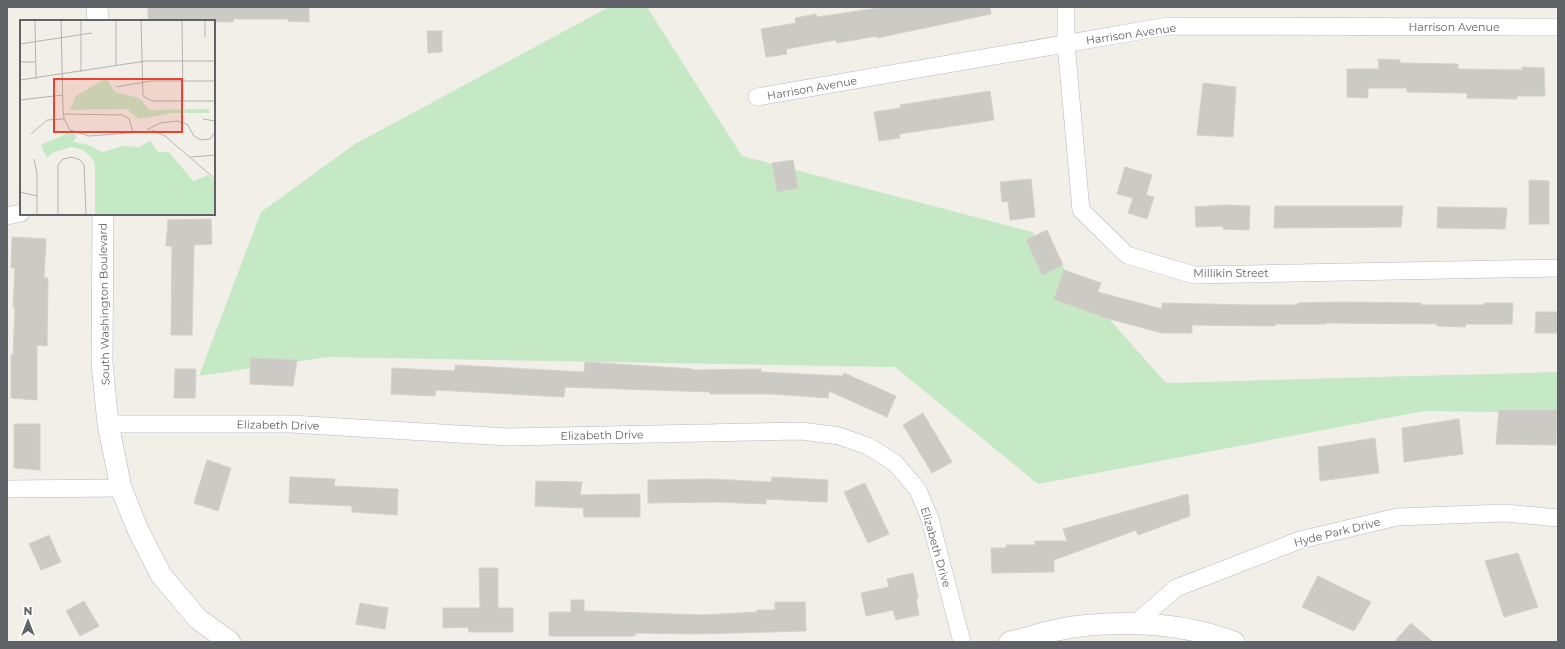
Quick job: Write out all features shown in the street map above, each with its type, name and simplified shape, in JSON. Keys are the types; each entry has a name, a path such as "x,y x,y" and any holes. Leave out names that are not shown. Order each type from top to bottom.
{"street":[{"path":"97,7 98,20"},
{"name":"Millikin Street","path":"1066,7 1066,44 1081,210 1127,256 1194,275 1558,268"},
{"name":"Harrison Avenue","path":"757,97 1168,26 1558,27"},
{"path":"7,216 20,213"},
{"name":"South Washington Boulevard","path":"103,215 102,363 108,424 121,488 138,530 161,575 198,619 230,642"},
{"name":"Elizabeth Drive","path":"108,424 291,424 508,437 802,431 839,436 868,446 894,462 918,490 930,519 962,642"},
{"path":"7,489 121,488"},
{"name":"Hyde Park Drive","path":"1136,622 1176,588 1300,540 1397,517 1505,513 1558,518"},
{"path":"1010,642 1073,628 1136,622 1177,627 1234,642"}],"green space":[{"path":"609,7 647,7 742,156 1032,232 1166,383 1558,372 1558,413 1424,411 1038,484 895,367 328,357 199,376 261,212 355,144"}],"building":[{"path":"148,7 309,7 309,22 288,21 288,19 234,19 233,22 215,22 215,20 148,20"},
{"path":"886,7 990,7 991,14 877,38 877,36 837,43 836,40 786,49 787,54 766,57 761,29 796,23 795,18 816,14 817,17"},
{"path":"427,31 442,31 442,52 428,53"},
{"path":"1378,59 1400,60 1400,63 1458,64 1458,69 1523,70 1522,67 1544,68 1545,96 1517,96 1517,99 1467,98 1467,93 1407,92 1407,88 1368,88 1368,98 1347,97 1347,69 1379,69"},
{"path":"1203,83 1236,87 1233,137 1197,135"},
{"path":"990,91 994,120 899,134 900,138 879,141 874,112 901,108 900,105"},
{"path":"793,160 798,188 777,192 772,163"},
{"path":"1125,167 1152,175 1146,195 1154,197 1147,219 1128,213 1133,198 1117,194"},
{"path":"1031,179 1035,217 1010,220 1008,201 1002,202 1000,182"},
{"path":"1529,180 1549,181 1549,224 1529,224"},
{"path":"1224,205 1250,206 1249,230 1223,229 1224,226 1196,227 1195,207"},
{"path":"1275,206 1403,206 1401,227 1274,228"},
{"path":"1438,207 1507,208 1505,229 1437,228"},
{"path":"211,219 212,244 194,245 192,335 171,335 172,246 166,246 168,220"},
{"path":"1047,230 1063,265 1042,275 1026,240"},
{"path":"12,237 46,239 44,278 48,278 47,346 37,345 37,400 11,398 11,355 13,355 15,307 13,307 15,268 11,268"},
{"path":"1064,270 1101,283 1098,292 1162,309 1162,303 1297,305 1298,303 1344,302 1421,303 1421,305 1484,305 1484,303 1513,303 1512,324 1466,324 1465,327 1437,326 1437,324 1326,323 1275,324 1275,326 1192,325 1192,333 1162,333 1106,318 1054,299"},
{"path":"1536,312 1558,312 1558,333 1535,333"},
{"path":"250,358 297,360 293,386 250,384"},
{"path":"585,362 693,370 761,369 761,372 843,376 844,373 896,396 887,417 829,391 828,398 772,394 710,394 710,392 565,387 564,397 436,390 435,396 391,394 392,368 455,371 455,365 584,372"},
{"path":"175,369 196,369 195,398 174,398"},
{"path":"1499,410 1557,410 1556,445 1496,444"},
{"path":"923,413 952,462 932,473 903,425"},
{"path":"1459,419 1463,454 1404,462 1402,428"},
{"path":"14,424 40,424 40,470 14,468"},
{"path":"1375,438 1379,473 1320,481 1318,447"},
{"path":"207,460 231,468 218,511 194,503"},
{"path":"290,477 335,479 334,486 398,489 397,515 352,512 352,506 289,503"},
{"path":"772,477 828,480 827,502 766,499 766,504 716,502 648,503 648,480 710,479 771,482"},
{"path":"536,481 582,482 580,495 640,494 640,517 584,517 583,508 535,506"},
{"path":"865,483 889,534 868,543 844,492"},
{"path":"1188,494 1190,516 1138,535 1136,530 1054,560 1054,572 992,573 991,548 1006,548 1006,545 1035,545 1035,541 1067,541 1063,529"},
{"path":"49,535 61,562 41,570 29,544"},
{"path":"1518,553 1538,607 1504,617 1485,561"},
{"path":"479,568 498,568 498,608 513,608 513,632 469,632 468,627 443,628 443,608 480,608"},
{"path":"913,573 918,598 916,599 919,615 896,620 893,610 866,616 861,593 889,587 887,579"},
{"path":"1318,576 1371,602 1354,631 1302,607"},
{"path":"571,600 584,600 584,611 704,615 757,612 757,610 775,610 775,602 805,602 806,631 696,634 635,633 635,636 549,636 549,612 571,612"},
{"path":"84,601 99,626 80,636 66,611"},
{"path":"360,603 388,608 385,629 356,624"},
{"path":"1411,623 1433,642 1394,642"}]}
